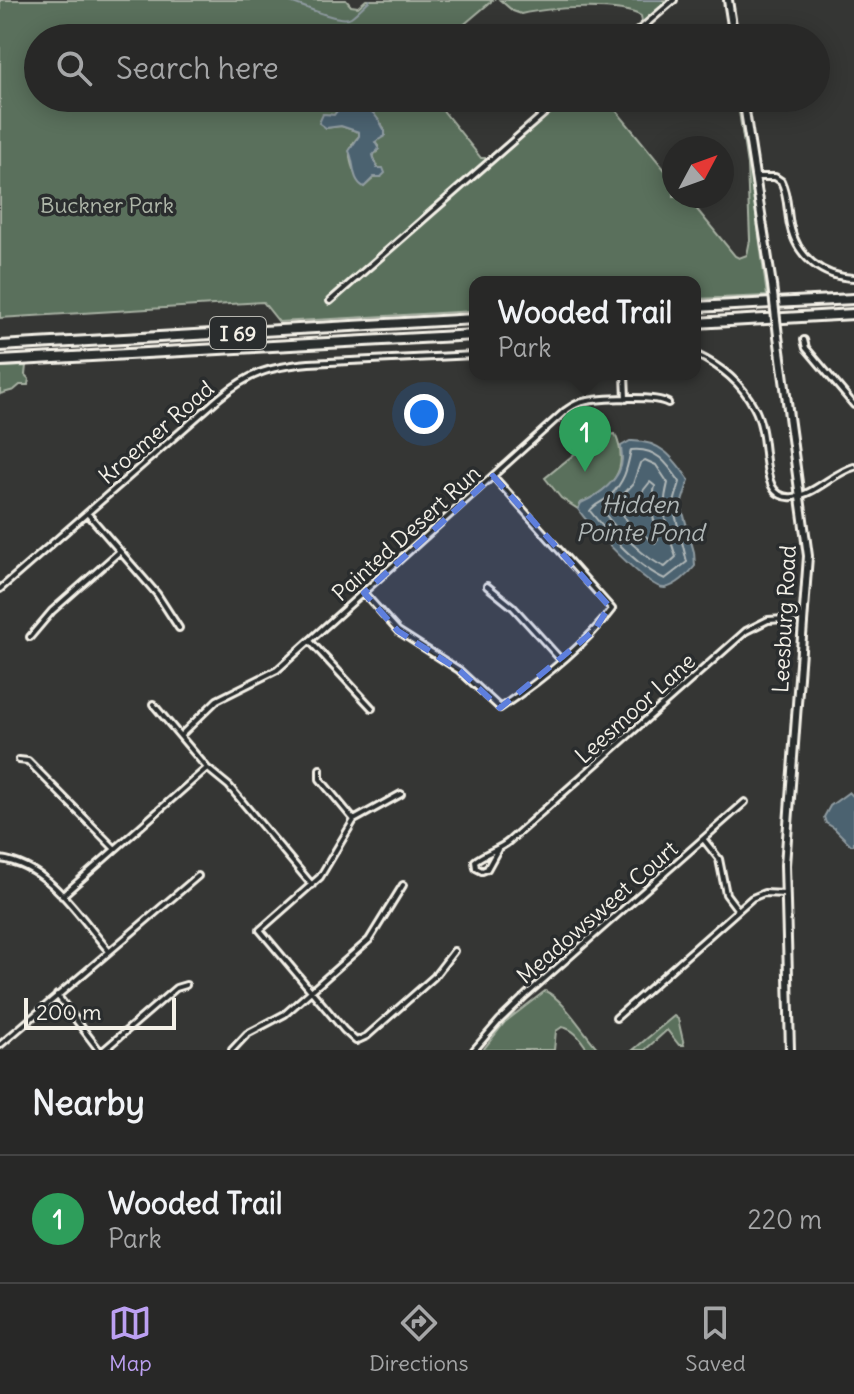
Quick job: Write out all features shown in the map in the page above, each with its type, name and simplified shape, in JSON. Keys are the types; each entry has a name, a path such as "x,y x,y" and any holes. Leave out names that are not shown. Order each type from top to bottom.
{"highway":[{"path":"701,307 854,299"},
{"path":"701,323 854,314"},
{"name":"I 69","path":"0,346 469,319"},
{"name":"I 69","path":"0,361 469,335"}],"main road":[{"path":"728,0 732,24"},
{"name":"Leesburg Road","path":"745,112 808,545 805,618 786,838 790,1050"}],"street":[{"path":"646,24 674,0"},
{"path":"330,301 546,112"},
{"path":"755,177 775,177 781,181 793,235 809,261 826,273 854,278"},
{"path":"804,340 806,348 854,405"},
{"name":"Kroemer Road","path":"0,589 242,380 282,366 469,355"},
{"path":"701,357 736,381 755,408 775,490 784,496 802,495 854,467"},
{"path":"625,380 626,399"},
{"name":"Painted Desert Run","path":"180,736 211,704 277,670 569,408 583,402 626,399 657,398 668,403"},
{"path":"364,593 404,636 459,670 500,708 527,690 600,625 612,609 493,476"},
{"path":"87,513 157,594 179,628"},
{"path":"30,637 52,611 120,551"},
{"path":"487,586 513,607 561,660"},
{"name":"Leesmoor Lane","path":"498,849 487,869 482,871 476,868 478,858 498,849 746,631 768,620 805,618"},
{"path":"310,641 372,708"},
{"path":"153,704 207,768 229,786 312,885"},
{"path":"19,760 28,761 115,849"},
{"path":"62,896 207,768"},
{"path":"320,769 320,779 354,820"},
{"path":"401,794 354,820 320,877 260,930 356,1041 367,1036 434,977 454,951"},
{"name":"Meadowsweet Court","path":"474,1050 518,1003 745,802"},
{"path":"704,840 719,859 726,894 738,910"},
{"path":"0,859 37,871 108,951"},
{"path":"0,1045 198,876"},
{"path":"232,1050 247,1034 278,1020 369,940 403,885"},
{"path":"616,1018 758,895 785,894"},
{"path":"57,995 101,1050 176,988 186,985"}],"highlighted area":[{"path":"493,476 609,606 595,630 500,708 459,670 398,631 364,593"}],"green space":[{"name":"Buckner Park","path":"0,0 346,0 351,6 358,7 366,0 493,0 465,24 24,24 24,112 337,112 334,115 323,114 326,128 341,126 359,132 350,157 355,175 364,187 375,177 381,177 373,155 378,151 375,142 384,128 371,112 444,112 481,158 487,158 518,134 444,197 443,205 550,112 617,112 662,166 662,208 696,208 739,258 747,255 750,240 747,165 739,112 743,112 767,296 701,299 701,276 469,276 469,311 279,322 263,302 0,318"},
{"path":"500,0 671,0 643,24 640,24 641,16 616,9 564,9 521,14"},
{"path":"26,366 28,385 20,385 0,394 0,367"},
{"path":"615,434 621,458 616,477 610,485 581,503 578,509 561,498 545,478 593,439"},
{"path":"545,991 566,1008 599,1050 588,1050 574,1033 562,1027 556,1031 554,1050 483,1050 505,1022"},
{"path":"674,1016 678,1019 684,1045 679,1045 667,1030 645,1050 633,1050"}],"water":[{"path":"336,112 372,112 385,131 385,136 375,142 379,149 373,155 377,168 383,168 385,173 374,177 364,187 355,176 349,151 359,132 341,126 326,128 319,123 323,114 334,115"},
{"name":"Hidden Pointe Pond","path":"630,441 658,447 689,480 681,505 695,566 682,579 665,588 657,586 633,568 578,509 581,503 601,492 618,474 621,446"},
{"path":"849,792 854,797 854,845 826,823 824,817 830,806"}],"waterway":[{"path":"283,0 337,18 351,17 370,0"},
{"path":"623,0 661,0"}],"place":[{"name":"Wooded Trail","path":"585,472"}]}
